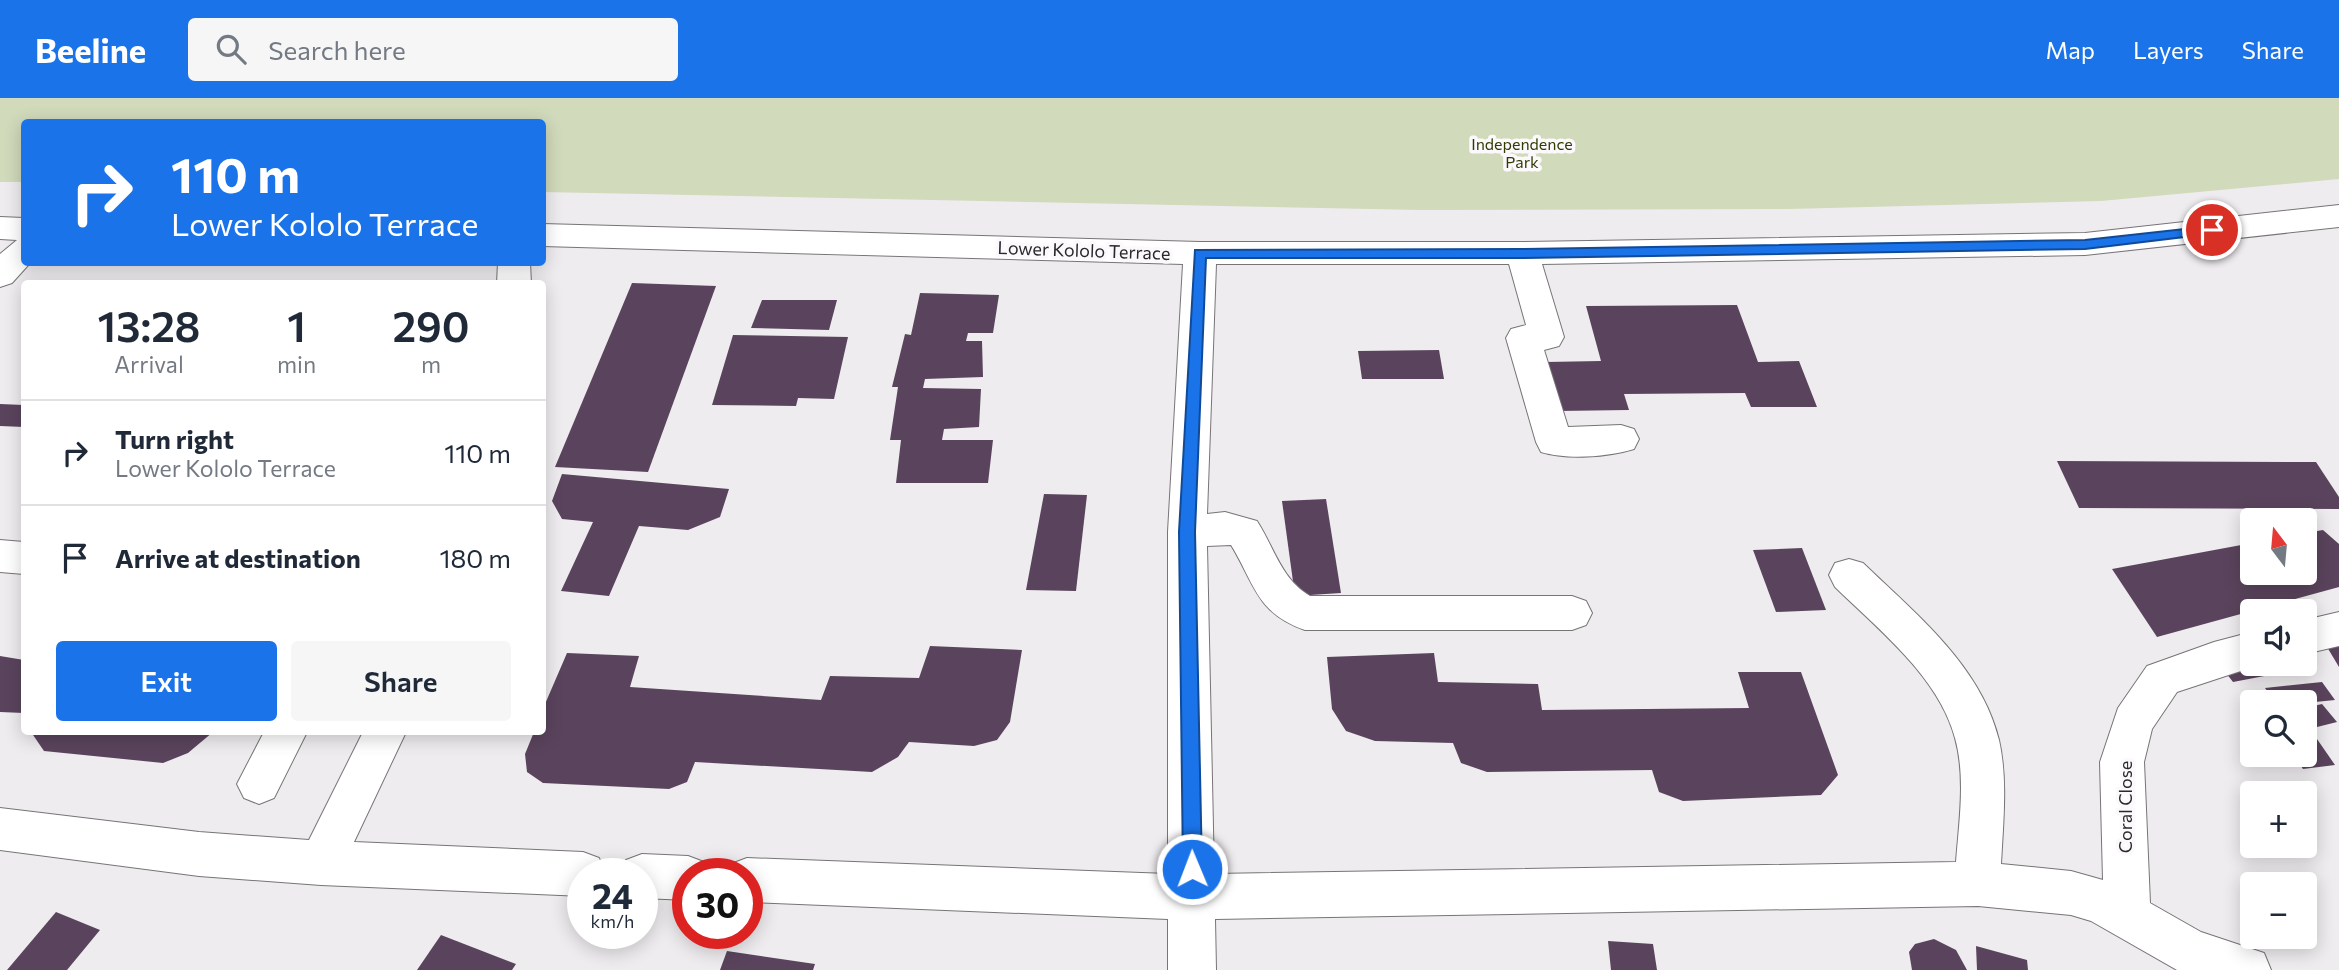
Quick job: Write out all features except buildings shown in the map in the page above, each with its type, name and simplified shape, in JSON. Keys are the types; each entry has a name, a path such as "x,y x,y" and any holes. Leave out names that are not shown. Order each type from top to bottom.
{"street":[{"name":"Lower Kololo Terrace","path":"546,235 1199,253 1522,253 2085,244 2339,216"},
{"path":"0,228 21,229"},
{"path":"0,275 21,252"},
{"path":"1192,970 1187,532 1199,253"},
{"path":"1522,253 1547,337 1524,338 1554,442 1621,439"},
{"path":"1187,532 1224,528 1243,532 1252,544 1263,573 1282,599 1305,613 1572,613"},
{"path":"0,556 21,558"},
{"path":"1849,575 1925,653 1961,697 1977,739 1981,794 1978,884"},
{"path":"2317,634 2339,629"},
{"name":"Coral Close","path":"2127,914 2122,762 2133,722 2162,679 2240,653"},
{"path":"258,784 284,735"},
{"path":"321,863 384,735"},
{"path":"0,829 199,854 321,863 567,873"},
{"path":"763,881 1193,897 1978,884 2071,893 2100,901 2191,952 2247,970"}],"green space":[{"name":"Independence Park","path":"0,98 2339,98 2339,179 2101,201 1789,209 1421,210 546,192 546,119 21,119 21,182 0,182"}],"route":[{"path":"1192,869 1187,532 1199,253 1522,253 2085,244 2212,230"}]}
